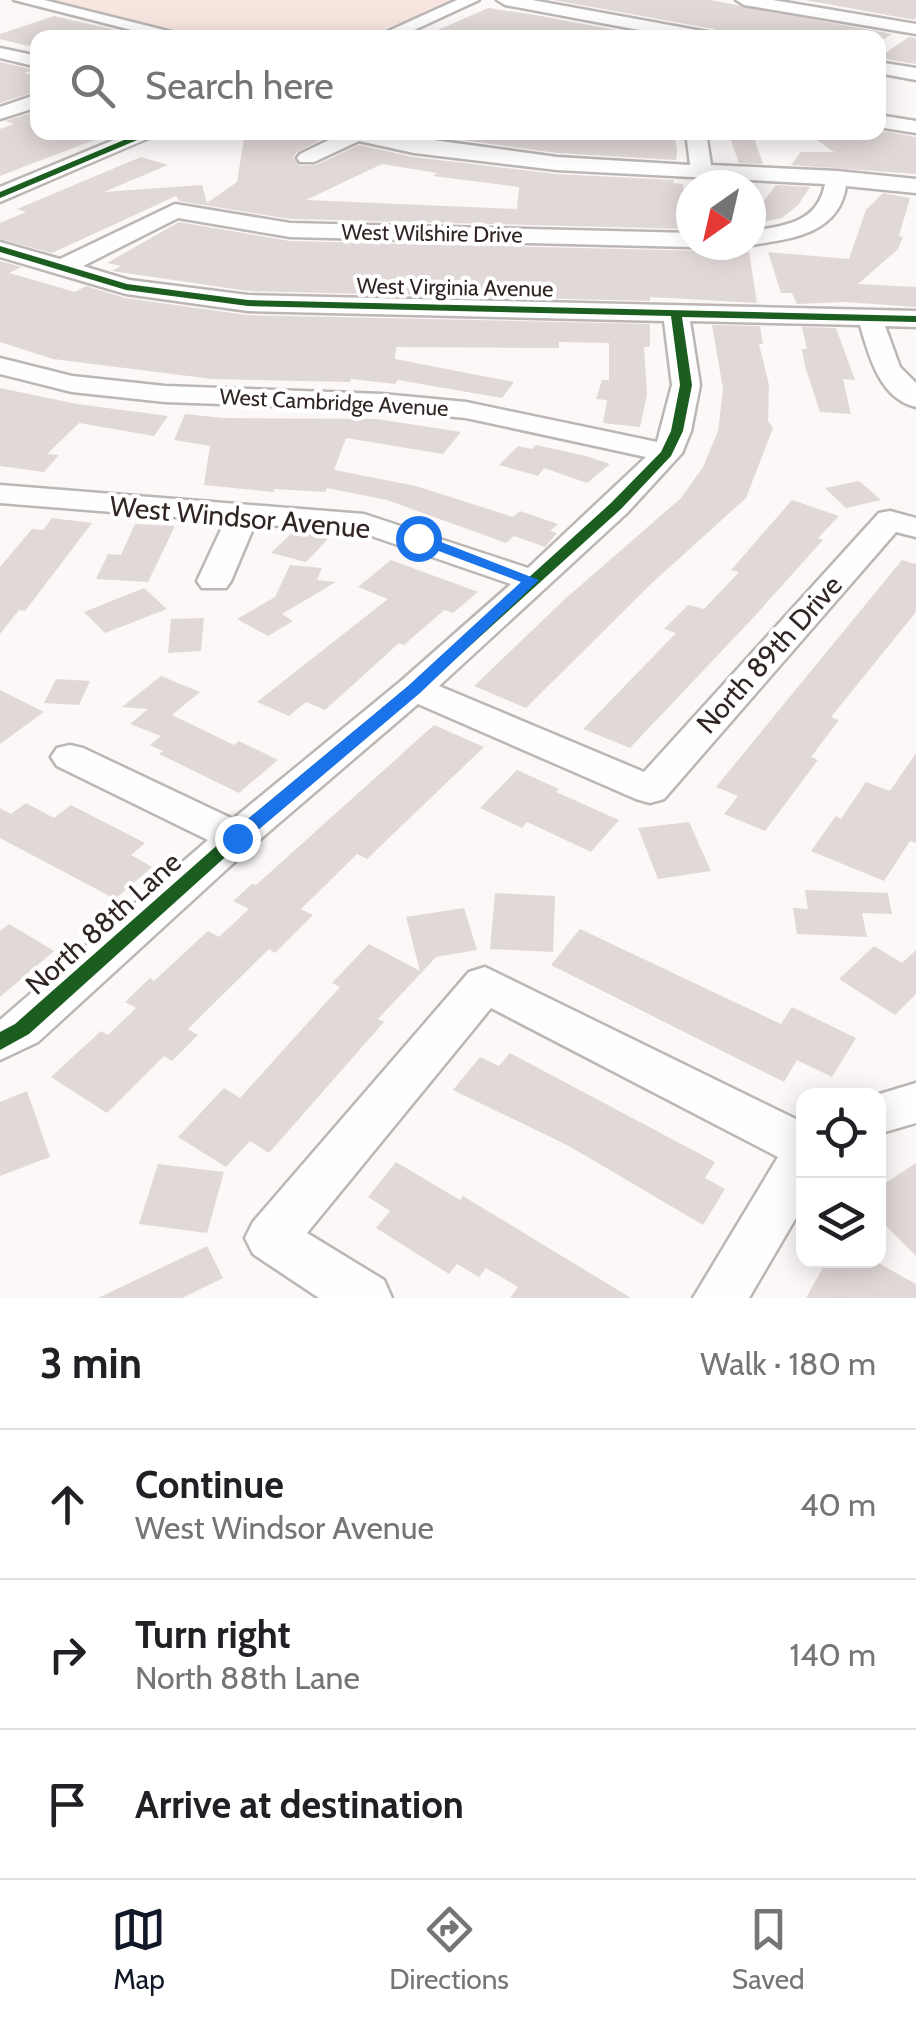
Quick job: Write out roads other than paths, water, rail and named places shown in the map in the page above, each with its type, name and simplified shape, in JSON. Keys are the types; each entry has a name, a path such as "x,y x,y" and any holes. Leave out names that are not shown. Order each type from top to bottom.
{"street":[{"path":"22,0 153,30"},
{"path":"399,30 471,0"},
{"path":"504,0 670,30"},
{"path":"744,0 796,4 916,29"},
{"path":"616,20 640,6"},
{"path":"0,53 30,60"},
{"path":"886,69 916,74"},
{"path":"0,113 30,103"},
{"path":"886,122 916,127"},
{"path":"0,195 133,140"},
{"path":"307,158 339,140"},
{"path":"385,140 508,161 676,172"},
{"path":"697,140 701,170"},
{"path":"766,175 837,177 916,186"},
{"path":"766,237 809,234 832,205 837,177"},
{"name":"West Wilshire Drive","path":"59,269 175,211 290,230 676,240"},
{"name":"West Virginia Avenue","path":"0,249 59,269 170,295 248,303 916,319"},
{"name":"North 88th Lane","path":"0,1042 22,1029 237,838 414,690 616,506 667,453 677,431 686,385 676,314"},
{"path":"870,318 886,370 906,399"},
{"name":"West Cambridge Avenue","path":"0,366 72,384 165,394 382,402 466,410 667,453"},
{"name":"West Windsor Avenue","path":"5,502 244,512 364,523 532,580"},
{"path":"214,581 244,512"},
{"name":"North 89th Drive","path":"414,690 650,790 903,524"},
{"path":"70,756 237,838"},
{"path":"365,1298 271,1238 484,984 796,1143"},
{"path":"886,1111 916,1102"},
{"path":"720,1298 796,1171"}]}
